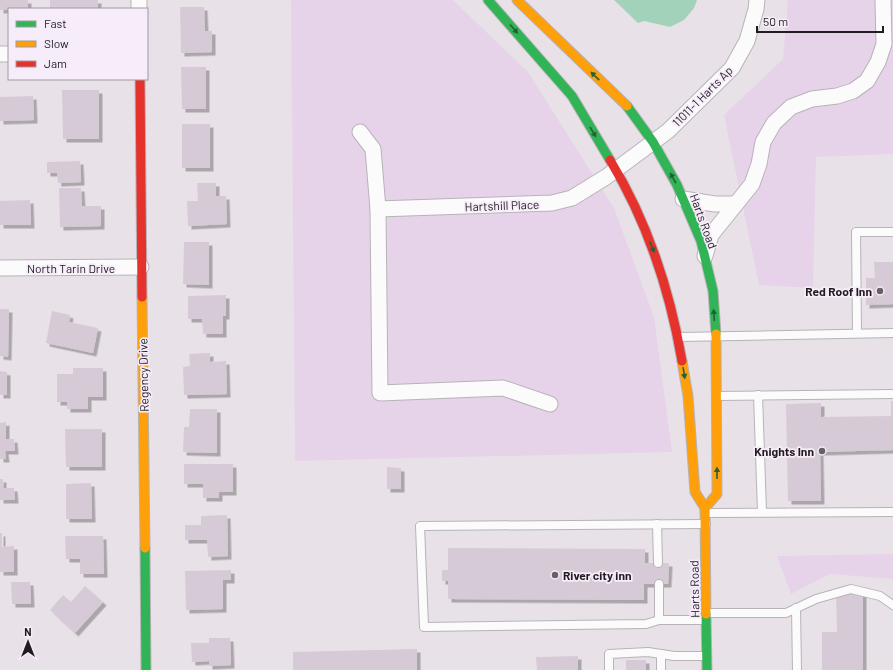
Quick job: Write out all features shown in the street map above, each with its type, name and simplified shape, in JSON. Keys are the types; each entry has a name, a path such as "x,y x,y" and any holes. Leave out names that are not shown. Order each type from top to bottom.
{"street":[{"path":"488,0 572,96 616,170 637,211 656,258 669,299 678,337 688,396 695,492 705,510"},
{"name":"Harts Road","path":"517,0 629,108 653,142 677,184 701,241 713,291 716,336 717,396 717,494 705,510 707,670"},
{"name":"11011-1 Harts Ap","path":"616,170 668,131 732,68 747,41 757,0"},
{"path":"705,257 711,234 752,184 759,164 763,142 774,122 791,108 812,99 837,96 853,91 867,81 878,62 884,44 883,0"},
{"name":"Regency Drive","path":"140,80 146,670"},
{"path":"360,132 373,148 378,209 380,393 504,388 550,404"},
{"name":"Hartshill Place","path":"378,209 552,203 572,198 616,170"},
{"path":"683,199 716,204 736,204"},
{"name":"North Tarin Drive","path":"0,268 141,268"}],"lane":[{"path":"857,333 856,232 893,232"},
{"path":"678,337 893,333"},
{"path":"717,396 893,394"},
{"path":"758,395 762,512"},
{"path":"705,510 762,512 893,512"},
{"path":"657,524 658,563"},
{"path":"706,524 420,526 424,627 646,624 659,620 786,613 816,599 851,589 880,596 893,605"},
{"path":"659,584 659,620"},
{"path":"796,608 797,670"},
{"path":"609,670 609,654 648,652 674,656 707,656"},
{"path":"661,654 661,670"}],"shaded area":[{"path":"291,0 453,0 528,72 614,208 654,317 672,452 295,461"},
{"path":"614,0 697,0 694,8 684,20 670,27 644,21 638,23"},
{"path":"788,0 893,0 893,154 816,157 813,288 759,285 724,115 783,59"},
{"path":"893,554 893,579 830,574 791,594 777,556"}],"building":[{"path":"0,0 28,0 28,8 8,8 8,10 0,10"},
{"path":"50,0 98,0 98,8 50,8"},
{"path":"180,7 204,7 205,31 212,31 212,52 181,53"},
{"path":"181,67 206,67 206,109 182,109"},
{"path":"62,90 99,90 99,139 63,139"},
{"path":"33,96 34,120 0,121 0,97"},
{"path":"182,124 210,124 210,168 182,168"},
{"path":"80,161 81,182 58,183 57,173 47,173 47,162"},
{"path":"197,183 216,183 216,196 226,196 227,224 188,226 187,201 198,201"},
{"path":"59,188 81,188 82,206 101,206 101,226 60,227"},
{"path":"30,200 31,225 0,225 0,201"},
{"path":"184,242 209,242 209,285 183,284"},
{"name":"Red Roof Inn","path":"874,262 893,262 893,304 866,305 866,278 875,278"},
{"path":"226,295 226,316 223,316 223,334 203,334 202,319 188,319 188,296"},
{"path":"0,309 9,309 8,357 0,356"},
{"path":"52,311 70,315 69,322 98,328 93,353 46,343"},
{"path":"210,353 210,362 226,361 227,394 184,395 183,367 190,366 189,354"},
{"path":"73,368 103,368 103,397 88,397 88,409 67,409 67,402 57,402 57,374 73,374"},
{"path":"0,371 7,372 7,395 0,395"},
{"name":"Knights Inn","path":"891,401 893,401 893,450 820,452 821,501 788,501 786,404 821,403 821,417 891,416"},
{"path":"190,409 217,409 217,453 183,452 184,427 189,427"},
{"path":"6,422 6,439 14,439 15,451 5,451 6,459 0,459 0,423"},
{"path":"65,429 102,429 102,467 66,467"},
{"path":"184,464 233,464 233,492 219,492 219,498 203,498 203,484 184,484"},
{"path":"387,467 401,468 401,489 387,489"},
{"path":"0,479 3,479 3,488 14,488 15,500 0,500"},
{"path":"91,483 92,519 66,519 66,484"},
{"path":"227,515 228,556 208,557 207,540 185,540 185,525 201,525 201,516"},
{"path":"0,533 2,533 2,547 14,546 14,572 0,572"},
{"path":"65,536 103,536 104,574 80,574 80,559 66,559"},
{"name":"River city inn","path":"448,548 645,549 645,563 669,563 668,584 644,584 644,600 448,599 448,581 442,581 442,570 448,570"},
{"path":"231,570 231,580 223,580 223,609 186,610 185,571"},
{"path":"11,582 30,582 31,604 12,604"},
{"path":"85,586 103,602 75,633 50,610 63,595 71,602"},
{"path":"836,593 863,593 863,670 822,670 822,632 837,632"},
{"path":"209,638 230,638 231,665 209,666 209,661 192,662 191,643 209,643"},
{"path":"417,649 417,670 293,670 293,652"},
{"path":"578,656 578,670 537,670 536,657"},
{"path":"626,660 646,660 646,670 626,670"}],"traffic: fast":[{"path":"488,0 572,96 610,160"},
{"path":"627,106 653,142 677,185 701,241 713,291 716,334"},
{"path":"145,548 146,670"},
{"path":"706,614 707,670"}],"traffic: slow":[{"path":"517,0 627,106"},
{"path":"142,297 145,548"},
{"path":"705,508 717,494 716,334"},
{"path":"682,361 688,396 695,492 705,508 706,614"}],"traffic: jam":[{"path":"140,80 142,297"},
{"path":"610,160 635,207 655,257 671,309 682,361"}],"place":[{"name":"Red Roof Inn","path":"880,291"},
{"name":"Knights Inn","path":"822,451"},
{"name":"River city inn","path":"555,575"}]}
